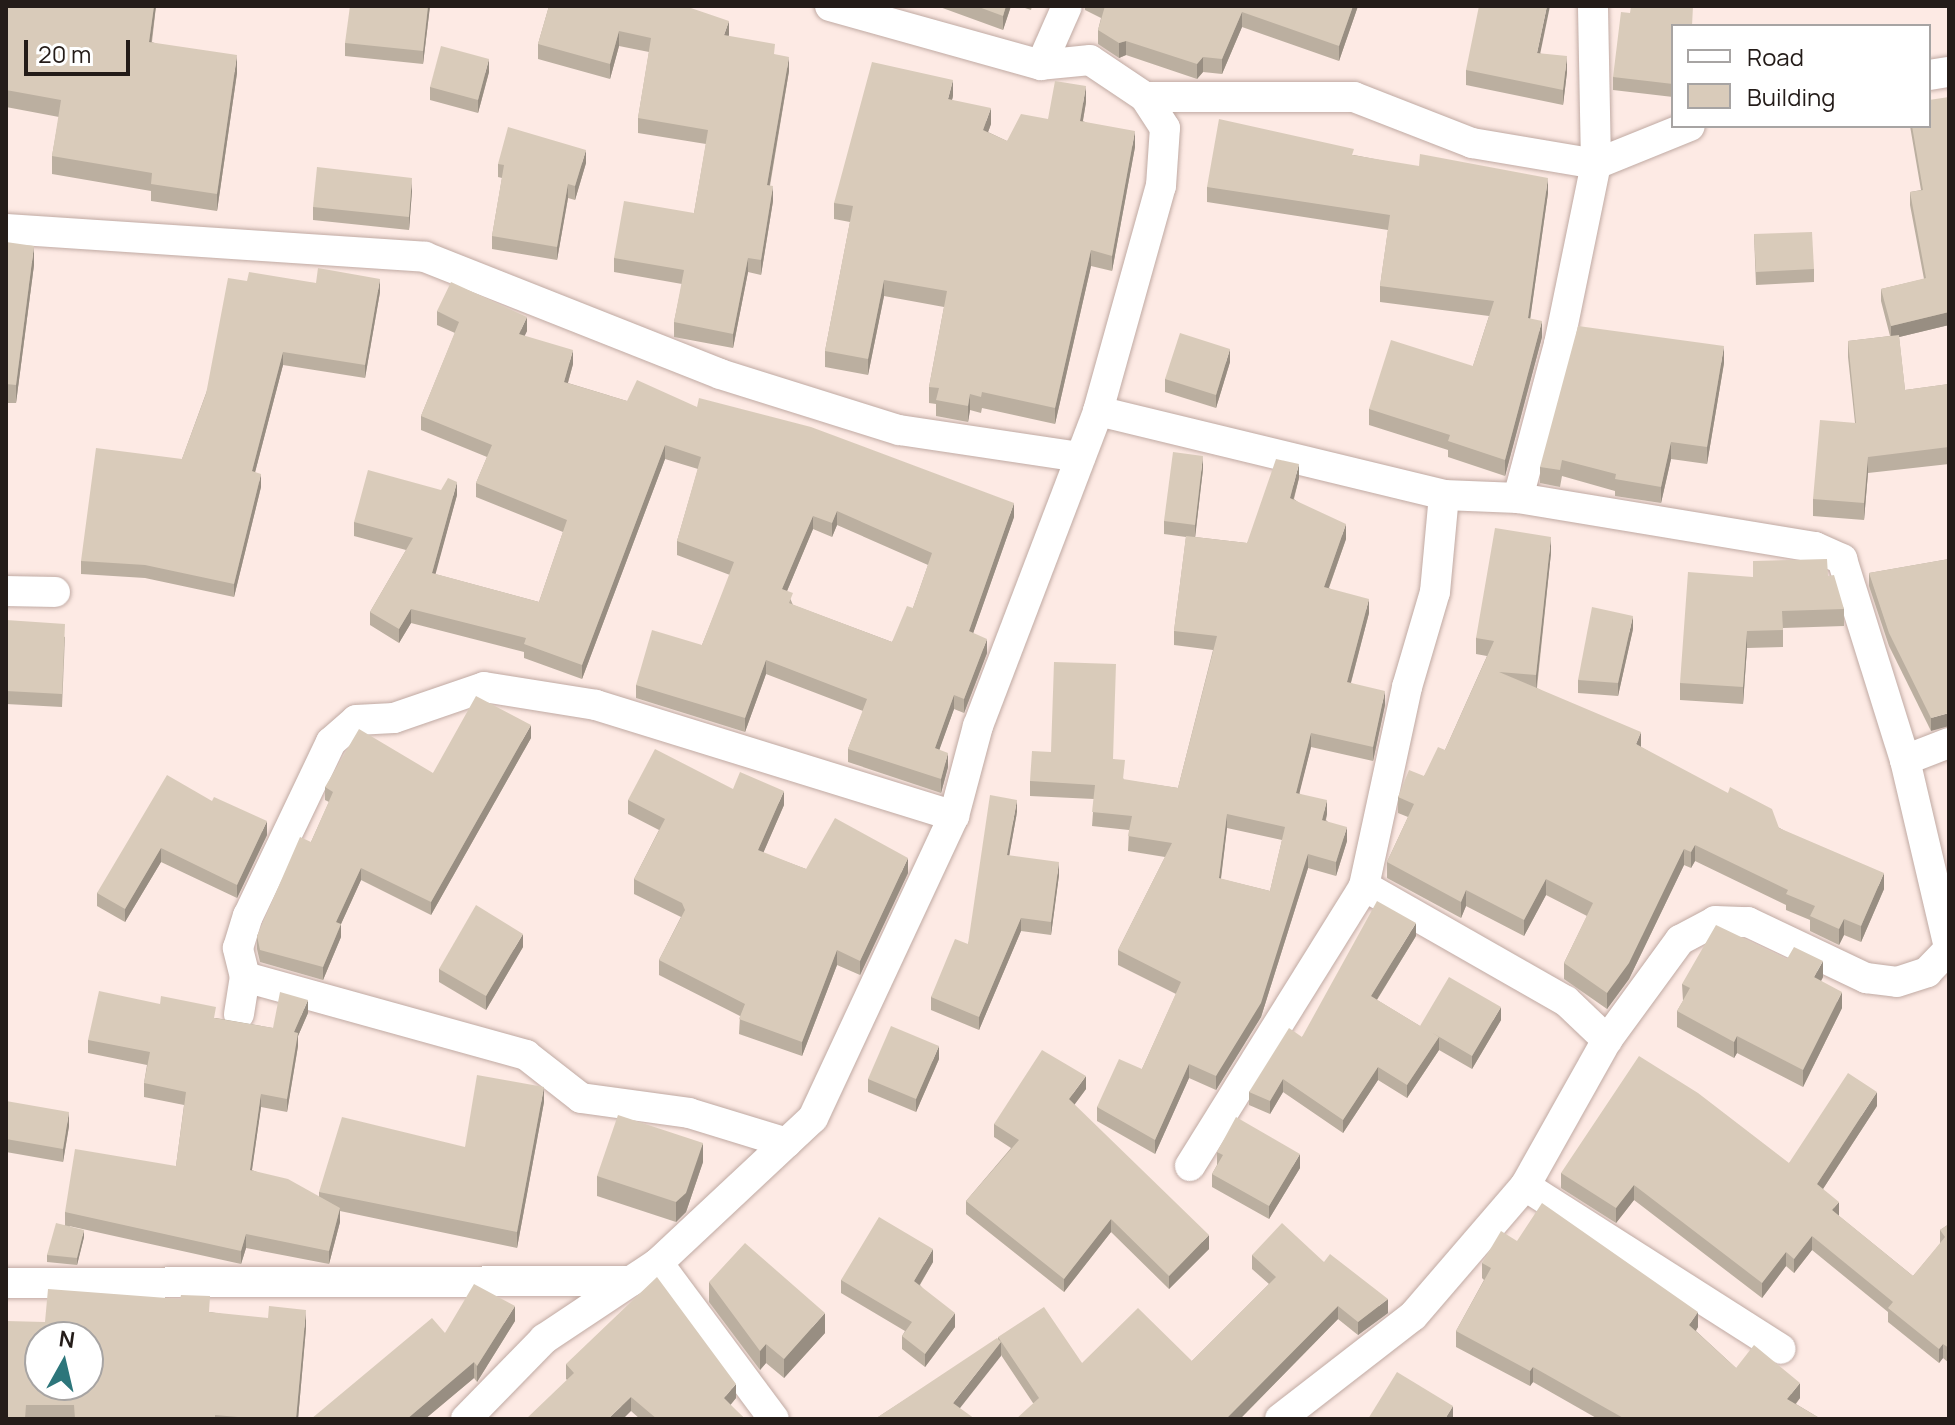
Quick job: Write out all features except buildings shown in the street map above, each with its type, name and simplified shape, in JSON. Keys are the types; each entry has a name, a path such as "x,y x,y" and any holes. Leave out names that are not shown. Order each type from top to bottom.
{"street":[{"path":"466,1419 544,1339 658,1263 813,1118 954,816 978,726 1098,411 1161,186 1165,128 1145,97 1090,60 1041,65 830,6"},
{"path":"1041,65 1067,6"},
{"path":"1518,498 1559,344 1596,164 1593,6"},
{"path":"1145,97 1354,97 1472,143 1596,164 1685,128"},
{"path":"6,229 425,257 720,374 899,430 1080,457"},
{"path":"1098,411 1444,495 1518,498 1815,547 1842,559 1905,760 1949,948 1927,972 1897,982 1866,978 1748,922 1715,921 1680,940 1607,1040 1525,1186 1413,1316 1281,1419"},
{"path":"1190,1166 1364,886 1407,687 1435,592 1444,495"},
{"path":"6,591 55,592"},
{"path":"239,1014 245,977 238,948 248,916 331,742 356,720 394,718 484,687 596,705 954,816"},
{"path":"1905,760 1949,743"},
{"path":"1364,886 1566,1001 1607,1040"},
{"path":"245,977 526,1055 581,1098 689,1113 787,1143"},
{"path":"1525,1186 1781,1349"},
{"path":"658,1263 774,1419"},
{"path":"6,1283 631,1281"}]}
